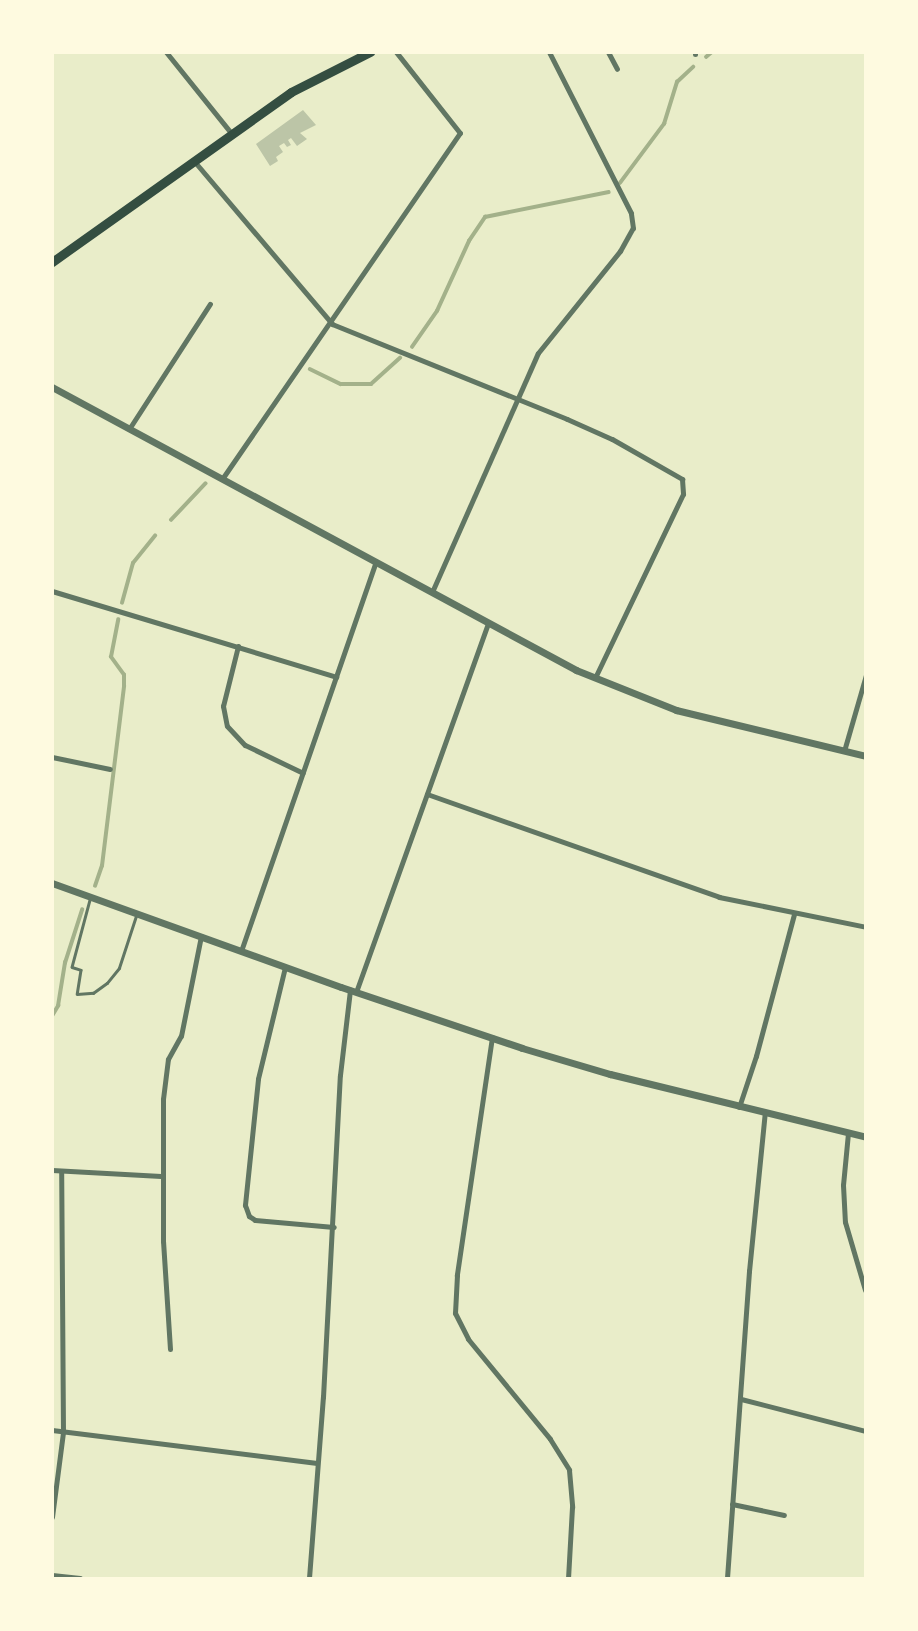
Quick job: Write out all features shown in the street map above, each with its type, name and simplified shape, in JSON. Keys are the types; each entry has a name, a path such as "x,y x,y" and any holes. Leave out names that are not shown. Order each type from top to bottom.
{"main road":[{"path":"52,262 309,81 369,53"}],"street":[{"path":"166,52 232,134"},
{"path":"222,479 460,133 396,52"},
{"path":"432,593 542,346 620,251 634,225 631,213 550,52"},
{"path":"608,52 617,69"},
{"path":"194,161 329,322 612,439 676,474 684,486 595,678"},
{"path":"129,429 210,304"},
{"path":"52,387 595,678 684,713 866,756"},
{"path":"241,951 376,562"},
{"path":"52,592 335,677"},
{"path":"309,1578 334,1227 340,1075 353,991 488,623"},
{"path":"238,646 223,706 228,726 245,745 303,773"},
{"path":"844,751 866,675"},
{"path":"52,757 110,769"},
{"path":"427,794 686,887 730,900 866,927"},
{"path":"52,883 353,991 492,1037 611,1074 866,1137"},
{"path":"739,1107 756,1056 794,914"},
{"path":"170,1349 166,1314 161,1176 165,1072 168,1059 181,1036 201,936"},
{"path":"285,967 258,1079 244,1205 249,1216 255,1220 334,1227"},
{"path":"492,1037 457,1275 456,1314 468,1339 550,1438 569,1470 572,1507 568,1578"},
{"path":"727,1578 749,1271 765,1112"},
{"path":"848,1133 843,1185 845,1222 865,1290"},
{"path":"52,1170 161,1176"},
{"path":"52,1517 63,1432 61,1172"},
{"path":"741,1399 866,1432"},
{"path":"52,1430 317,1463"},
{"path":"732,1504 784,1515"},
{"path":"52,1575 80,1578"}],"lane":[{"path":"91,897 72,967 80,970 77,994 93,993 107,983 119,968 137,913"}],"building":[{"path":"303,110 316,125 300,133 307,139 297,146 291,138 288,140 291,145 287,147 284,143 279,146 283,152 276,157 278,161 270,166 256,144"}],"waterway":[{"path":"706,57 712,52"},
{"path":"620,183 664,124 677,82 693,67"},
{"path":"412,347 437,311 469,241 485,217 609,192"},
{"path":"310,369 341,384 371,384 400,358"},
{"path":"171,520 205,484"},
{"path":"122,603 133,563 155,536"},
{"path":"95,886 102,866 124,686 124,675 111,657 118,620"},
{"path":"52,1016 58,1006 65,963 82,910"}]}
